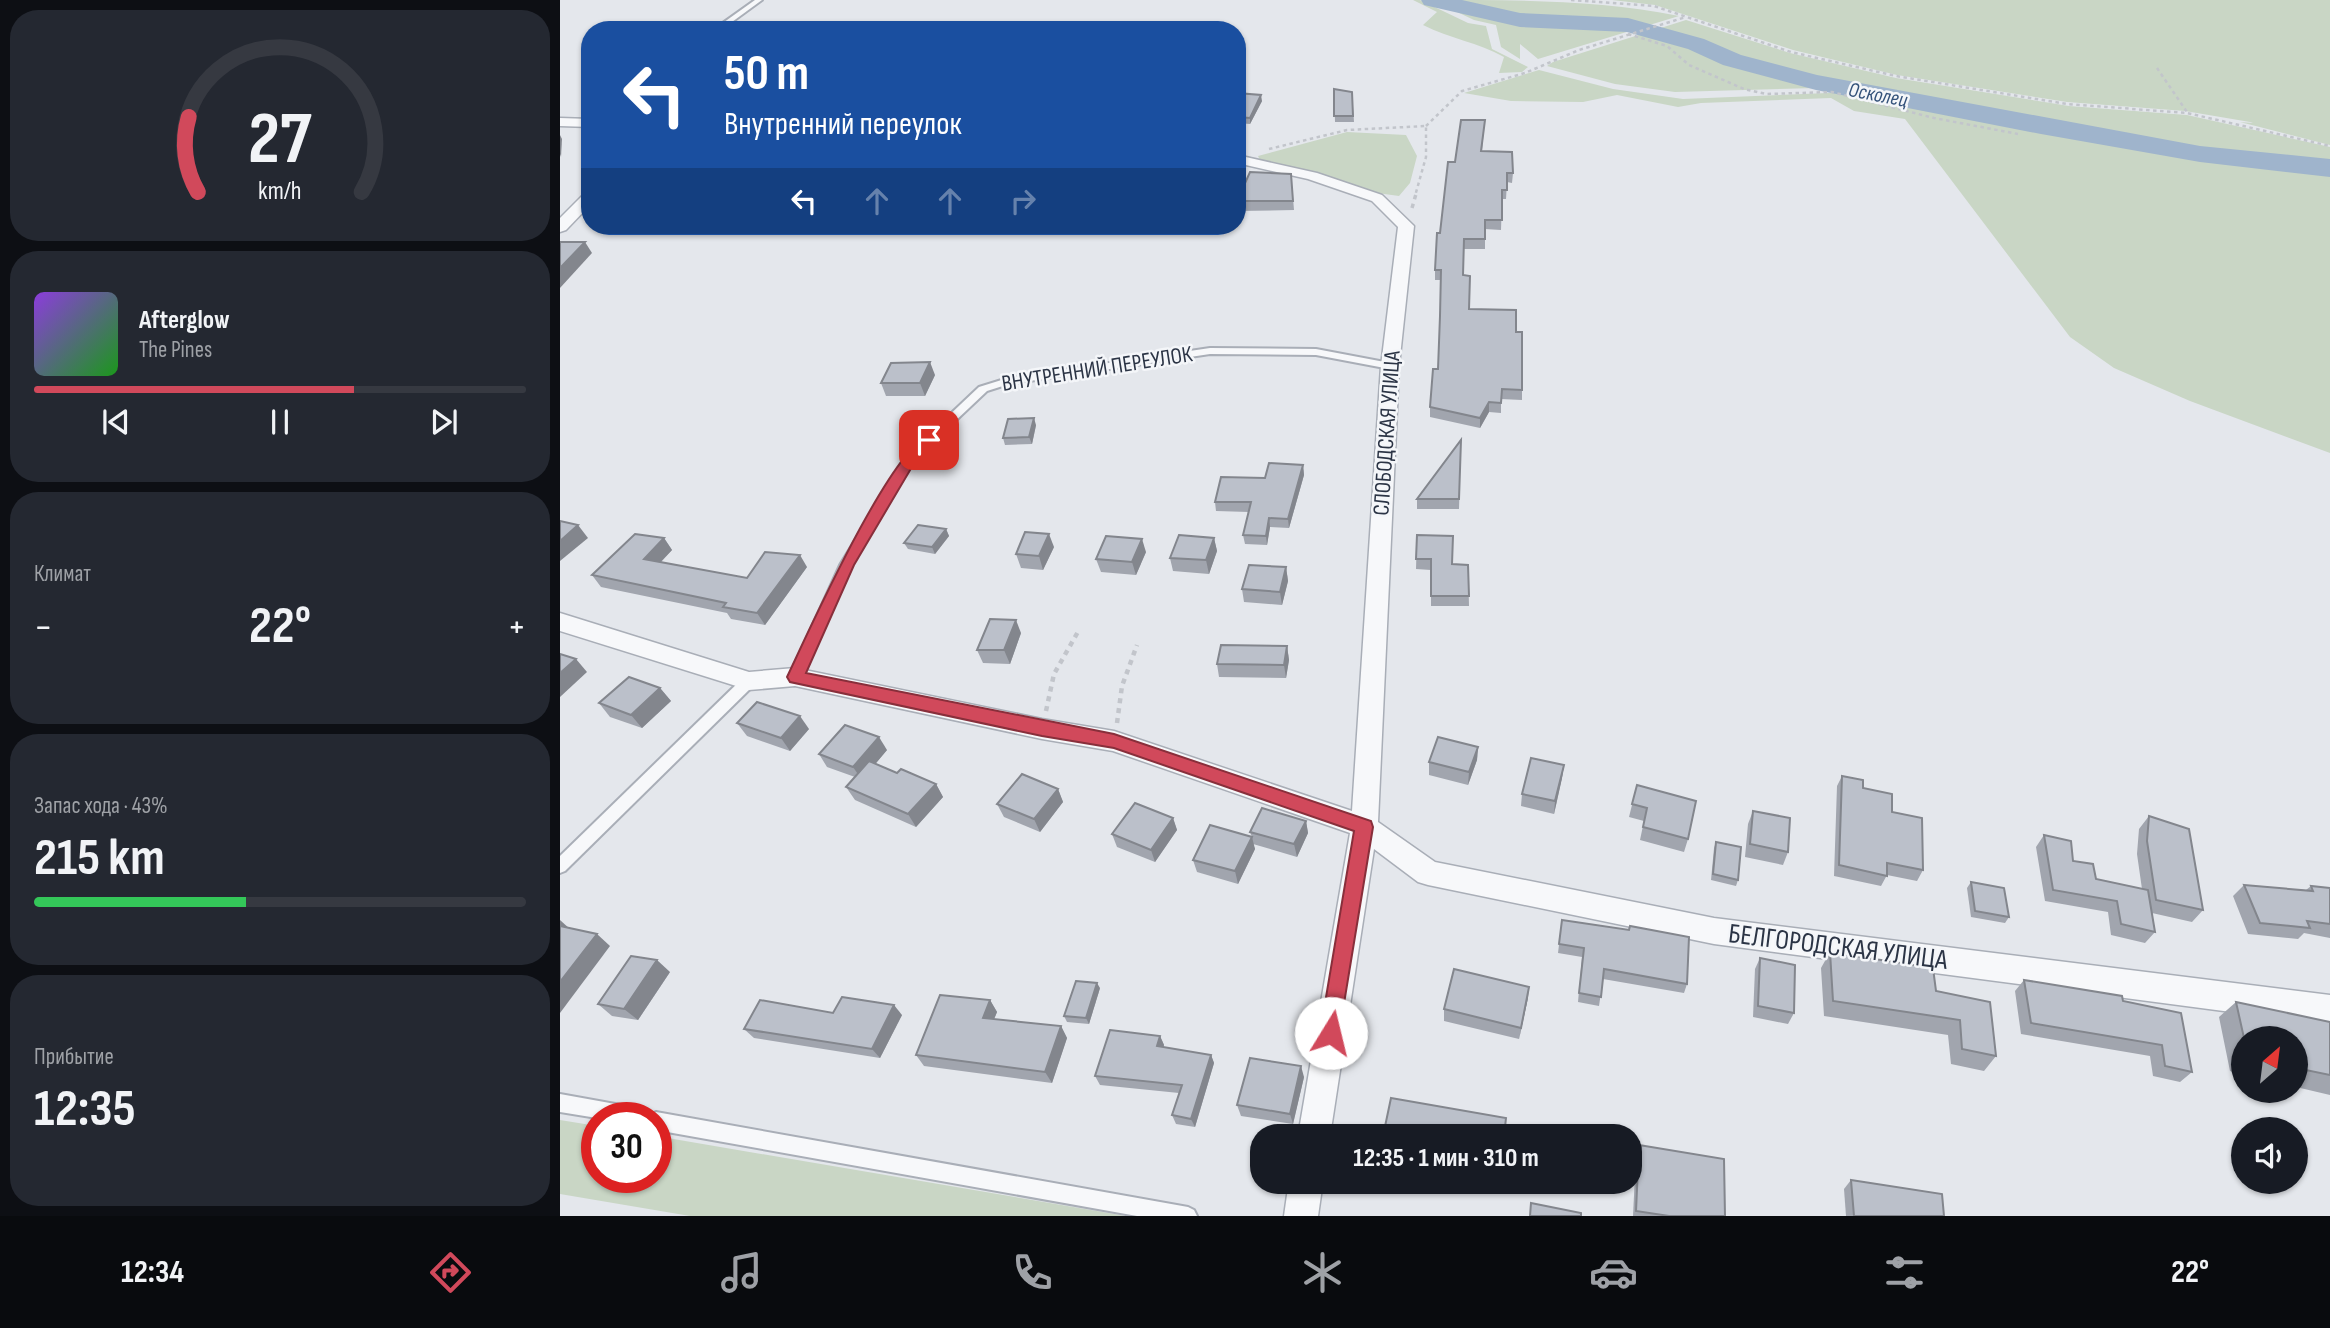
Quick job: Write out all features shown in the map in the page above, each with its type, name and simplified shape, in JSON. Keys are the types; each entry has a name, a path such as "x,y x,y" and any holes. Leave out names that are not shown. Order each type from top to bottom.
{"street":[{"path":"560,122 581,121"},
{"path":"1246,161 1312,176 1377,198 1406,226"},
{"path":"560,227 581,205"},
{"name":"СЛОБОДСКАЯ УЛИЦА","path":"1364,827 1390,366 1406,226"},
{"path":"560,622 749,681 796,677 1042,729 1114,741 1364,827 1316,1124"},
{"name":"БЕЛГОРОДСКАЯ УЛИЦА","path":"1364,827 1428,873 1714,931 2330,1010"},
{"path":"1301,1216 1304,1194"}],"lane":[{"path":"729,21 759,0"},
{"name":"ВНУТРЕННИЙ ПЕРЕУЛОК","path":"796,677 846,565 911,457 984,389 1008,381 1210,351 1316,352 1390,366"},
{"path":"560,866 749,681"},
{"path":"560,1103 581,1107"},
{"path":"672,1124 1188,1216"}],"path":[{"path":"1571,0 1654,6 1791,51 1896,76 2067,104 2188,113 2330,146"},
{"path":"1268,149 1347,130 1426,126 1462,91 1525,73 1579,50 1687,16"},
{"path":"1628,34 1667,46 1703,73 1744,89 1766,94 1832,92 1934,118 2018,134"},
{"path":"2157,68 2188,113"},
{"path":"1406,226 1426,157 1426,126"},
{"path":"1042,729 1054,674 1079,630"},
{"path":"1114,741 1122,686 1137,645"}],"green space":[{"path":"1413,0 1420,0 1468,23 1486,26 1492,49 1528,67 1522,72 1499,73 1504,57 1423,25 1437,12"},
{"path":"1432,0 1588,4 1679,16 1538,59 1520,44 1520,59 1501,47 1496,25 1474,20"},
{"path":"1612,0 2330,0 2330,145 2240,122 2253,123 2250,122 2185,111 2067,102 1897,75 1793,50 1655,5"},
{"path":"1686,20 1790,53 1896,78 2069,106 2187,115 2330,147 2330,166 2199,151 2042,125 1852,87 1675,92 1615,84 1547,66"},
{"path":"1539,70 1613,89 1683,99 1853,92 2197,156 2330,171 2330,453 2190,401 2114,368 2070,337 1905,119 1854,111 1831,98 1701,103 1678,107 1617,95 1583,102 1511,101 1464,93"},
{"path":"1347,132 1406,135 1417,156 1410,183 1399,196 1377,193 1325,175 1260,160 1258,156"},
{"path":"560,1120 581,1123 581,1193 672,1193 672,1139 1126,1216 690,1216 560,1194"}],"building":[{"path":"1334,89 1352,92 1353,116 1334,116"},
{"path":"1246,94 1261,95 1250,118 1246,118"},
{"path":"1461,120 1485,120 1481,151 1512,152 1513,173 1507,173 1507,190 1502,190 1502,220 1485,220 1485,239 1464,239 1463,275 1470,276 1469,309 1516,310 1516,332 1522,332 1522,390 1502,389 1501,403 1489,402 1480,418 1430,407 1433,369 1438,369 1441,270 1435,270 1437,233 1440,233 1448,162 1455,162"},
{"path":"1250,172 1291,174 1293,201 1246,201 1246,181"},
{"path":"560,242 585,242 560,268"},
{"path":"930,362 920,383 881,383 891,363"},
{"path":"1034,418 1029,437 1003,438 1008,419"},
{"path":"1461,440 1459,499 1417,499"},
{"path":"1269,463 1303,465 1288,519 1269,518 1266,536 1243,535 1251,502 1215,502 1221,477 1265,478"},
{"path":"560,521 578,525 560,541"},
{"path":"918,525 946,529 932,547 904,543"},
{"path":"1025,532 1049,534 1039,556 1016,554"},
{"path":"635,534 664,538 644,559 747,578 765,552 800,555 757,613 723,607 726,603 592,575"},
{"path":"1179,535 1214,538 1206,560 1170,558"},
{"path":"1417,535 1453,536 1452,564 1468,565 1469,596 1431,596 1431,559 1416,559"},
{"path":"1106,536 1142,539 1132,562 1096,559"},
{"path":"1249,565 1286,567 1280,592 1242,589"},
{"path":"990,619 1016,620 1004,650 977,650"},
{"path":"1221,645 1287,646 1284,665 1217,664"},
{"path":"560,654 576,659 560,673"},
{"path":"629,677 660,688 631,715 599,703"},
{"path":"757,702 800,716 781,738 737,723"},
{"path":"845,725 879,737 853,767 819,754"},
{"path":"1438,737 1478,747 1469,772 1429,762"},
{"path":"1531,758 1564,765 1555,801 1522,794"},
{"path":"869,761 897,773 901,769 936,784 908,814 846,787"},
{"path":"1022,774 1058,789 1034,819 997,804"},
{"path":"1842,776 1863,780 1863,788 1892,794 1892,812 1922,818 1923,870 1887,863 1887,876 1839,865"},
{"path":"1637,785 1696,801 1688,839 1643,827 1647,808 1632,804"},
{"path":"1135,803 1173,818 1151,850 1112,834"},
{"path":"1262,808 1306,821 1294,844 1250,832"},
{"path":"1753,811 1790,818 1788,852 1750,844"},
{"path":"2149,816 2189,829 2203,910 2156,900 2147,841"},
{"path":"1210,825 1252,837 1235,871 1193,860"},
{"path":"2044,835 2071,841 2073,861 2093,864 2096,879 2148,890 2155,932 2121,924 2117,901 2053,890"},
{"path":"1716,842 1741,847 1738,880 1713,874"},
{"path":"1971,882 2004,888 2009,917 1975,911"},
{"path":"2244,885 2313,891 2311,886 2330,888 2330,924 2307,921 2310,928 2260,923"},
{"path":"1562,920 1629,930 1630,926 1689,937 1687,984 1604,969 1601,997 1579,993 1584,948 1559,944"},
{"path":"560,926 597,934 560,982"},
{"path":"1830,952 1933,968 1936,991 1990,1002 1996,1056 1962,1049 1960,1020 1833,1001"},
{"path":"631,956 657,960 624,1009 598,1004"},
{"path":"1760,958 1795,965 1794,1013 1758,1006"},
{"path":"1454,969 1529,987 1521,1028 1444,1009"},
{"path":"2024,980 2122,996 2123,1001 2181,1013 2192,1072 2165,1066 2162,1045 2031,1023"},
{"path":"1076,981 1097,983 1086,1018 1064,1016"},
{"path":"940,995 990,1000 983,1018 1061,1026 1045,1072 916,1055"},
{"path":"842,997 894,1005 872,1049 744,1029 760,1000 833,1013"},
{"path":"2236,1002 2330,1022 2330,1075 2308,1070 2308,1026 2241,1026"},
{"path":"1110,1030 1160,1036 1157,1046 1211,1055 1191,1119 1172,1115 1182,1085 1095,1076"},
{"path":"1250,1058 1301,1066 1290,1114 1237,1105"},
{"path":"1391,1098 1506,1118 1505,1124 1386,1124"},
{"path":"1642,1145 1724,1159 1725,1216 1669,1216 1636,1211 1637,1194 1642,1194"},
{"path":"1851,1180 1942,1194 1944,1216 1854,1216"},
{"path":"1531,1203 1581,1213 1581,1216 1530,1216"}],"waterway":[{"name":"Осколец","path":"1432,0 1520,20 1628,25 1696,44 1732,60 1816,82 2041,126 2200,154 2330,168"}],"route":[{"path":"929,440 911,457 846,565 796,677 1042,729 1114,741 1364,827 1331,1033"}]}
